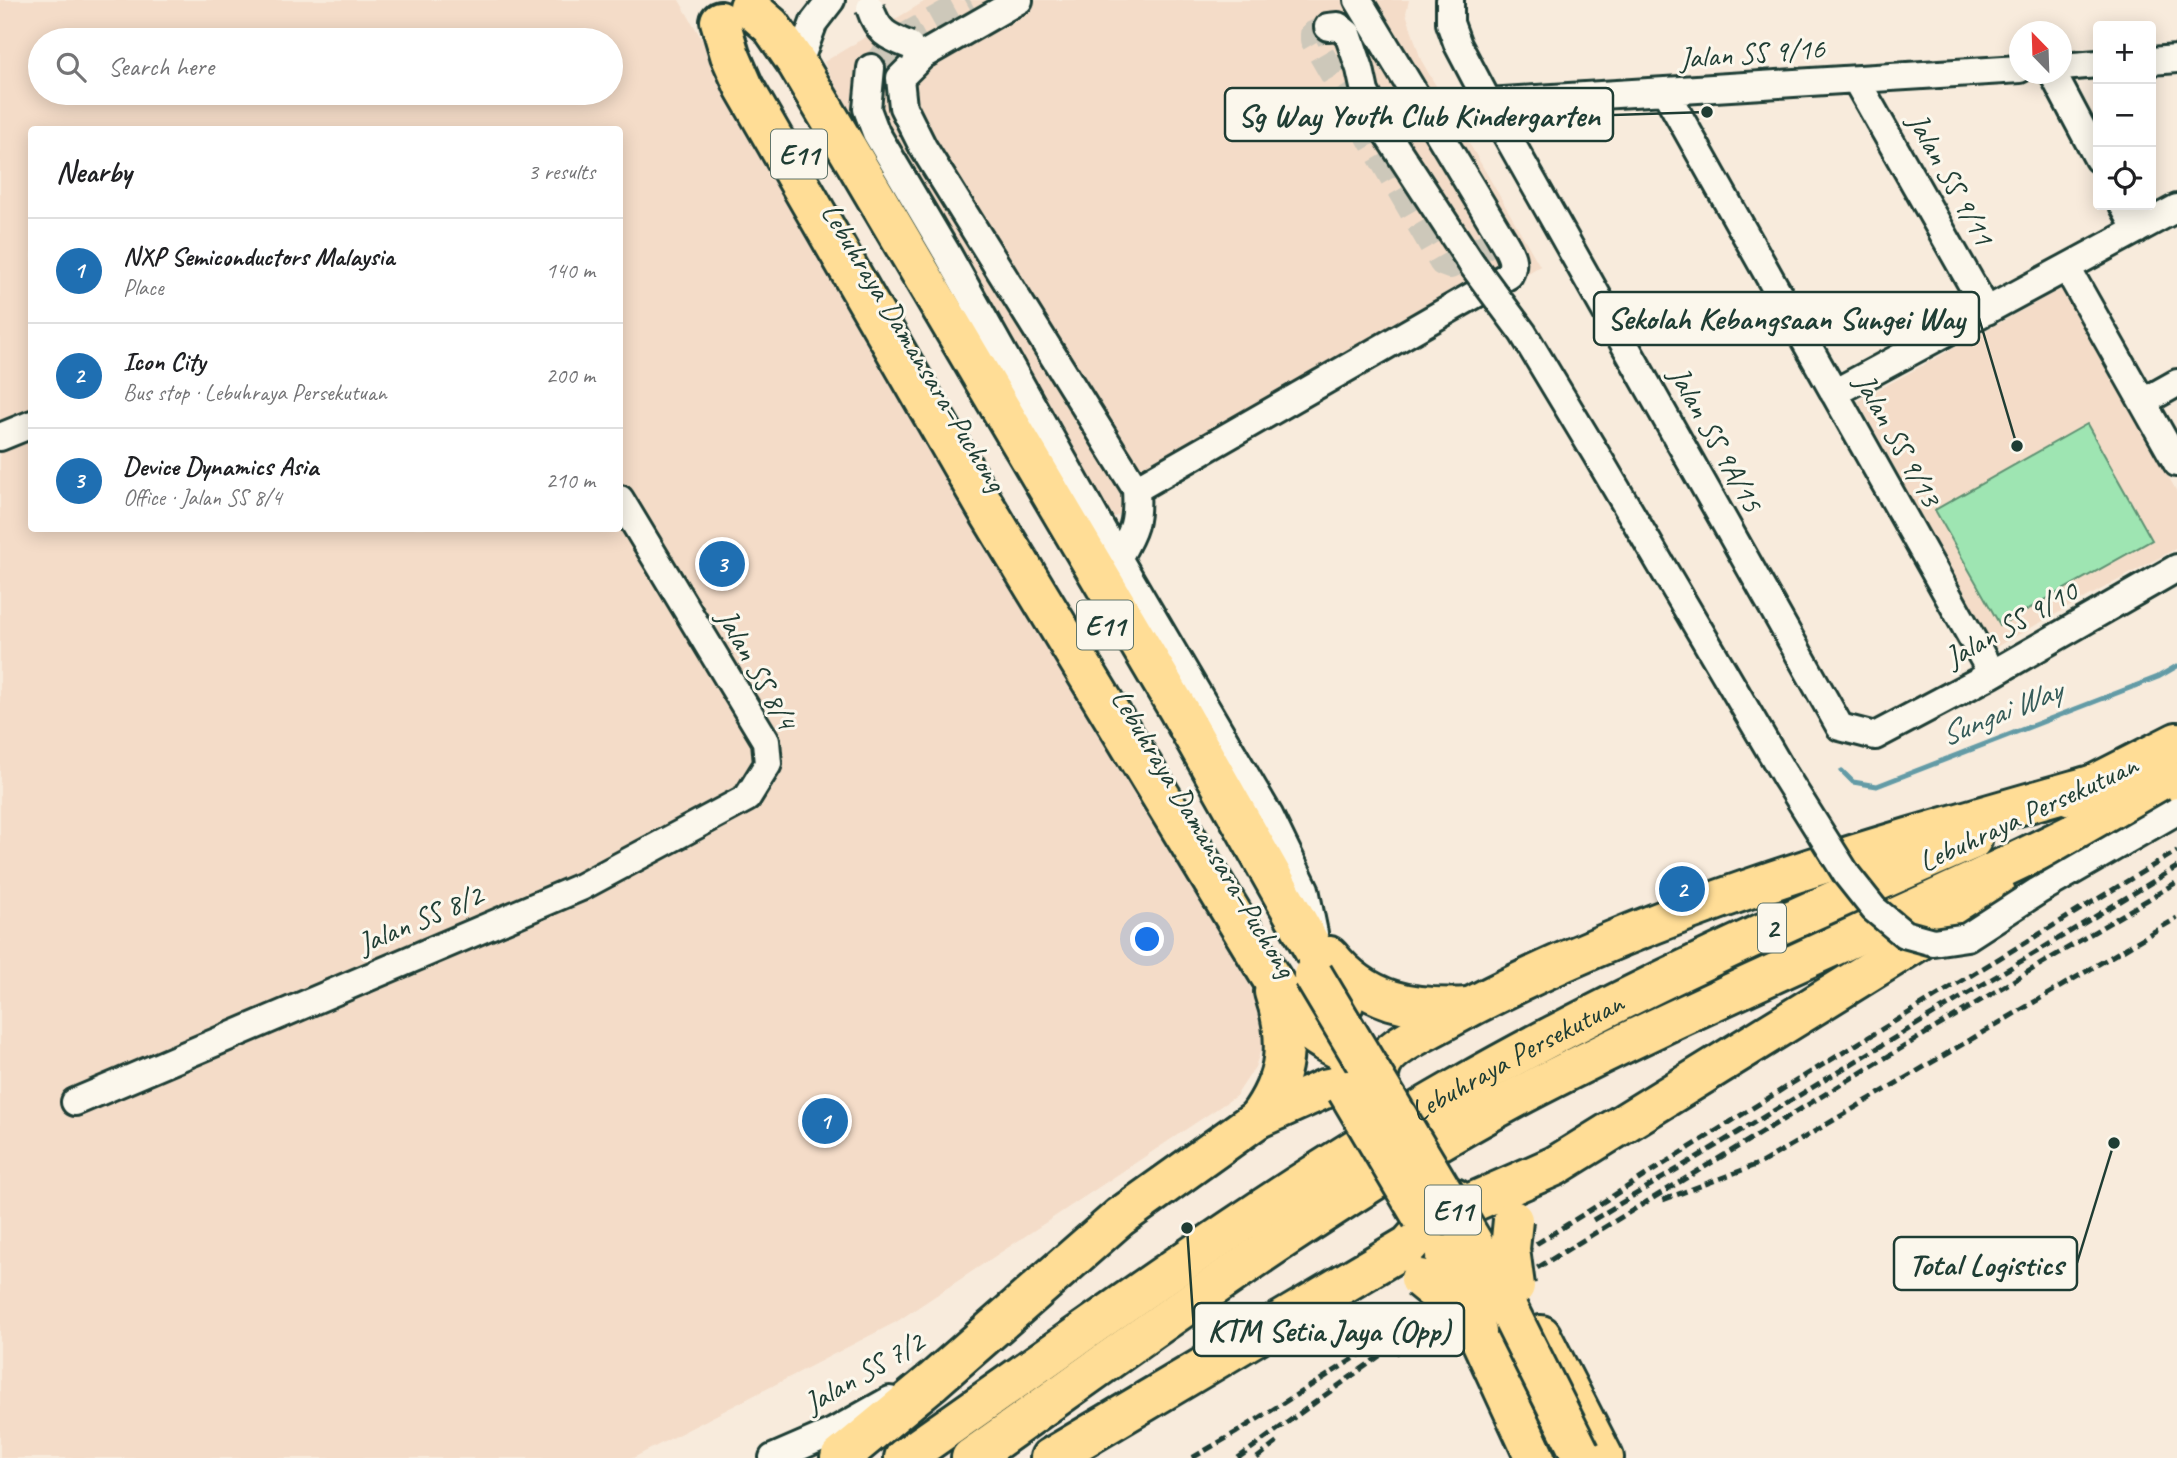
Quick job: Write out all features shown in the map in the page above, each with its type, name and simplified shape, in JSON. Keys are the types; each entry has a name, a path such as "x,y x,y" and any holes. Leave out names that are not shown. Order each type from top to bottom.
{"highway":[{"path":"1361,1070 1348,1012 1285,899 1178,709 798,65 771,26 730,7 734,66 771,136 985,506 1296,1015 1311,1032 1361,1070 1449,1210 1483,1235 1518,1292 1604,1458"},
{"name":"Lebuhraya Damansara–Puchong","path":"730,7 1488,1315 1560,1458"},
{"name":"Lebuhraya Damansara–Puchong","path":"887,281 1472,1241 1582,1458"},
{"name":"Lebuhraya Persekutuan","path":"904,1458 1214,1241 1310,1177 1456,1088 1618,1000 1779,924 2022,818 2177,742"},
{"name":"Lebuhraya Persekutuan","path":"971,1458 1317,1215 1455,1132 1524,1094 1720,997 2053,844 2177,782"},
{"path":"840,1458 1120,1217 1257,1119 1361,1070 1471,1007 1611,940 1776,878 2095,784"},
{"path":"1050,1458 1409,1245 1423,1229 1449,1210 1555,1166 2002,890 2053,844"},
{"path":"1285,899 1341,971 1373,993 1393,1001 1432,1009 1471,1007"},
{"path":"1257,1119 1276,1090 1285,1046 1279,1005 1267,971"},
{"path":"1518,1292 1509,1237 1513,1220 1531,1189 1555,1166"},
{"path":"1449,1210 1445,1238 1448,1268 1535,1458"},
{"path":"1357,1276 1384,1273 1420,1279 1455,1306 1476,1329"}],"street":[{"path":"803,0 831,0"},
{"path":"798,65 814,22 831,0"},
{"path":"1019,0 916,50 900,78 903,107 923,147 1136,489 1138,513 1132,534 1118,558"},
{"path":"1136,489 1509,275 1514,267 1512,256 1501,237 1358,0"},
{"name":"Jalan SS 9A/15","path":"1450,0 1450,23 1458,45 1488,102 1840,727 1875,736"},
{"path":"868,4 875,24 886,36 916,50"},
{"path":"1328,27 1338,26 1348,34 1365,92 1382,128 1472,264 1523,333 1785,776 1847,875 1874,909 1904,934 1933,943 1967,937 2038,891 2177,811"},
{"path":"2156,61 2177,59"},
{"path":"2072,66 2093,64"},
{"path":"871,68 867,109 876,133 948,255 1118,558 1275,825 1305,888 1314,937"},
{"name":"Jalan SS 9/16","path":"1488,102 2009,70"},
{"name":"Jalan SS 9/11","path":"1856,80 1987,311"},
{"path":"2058,84 2093,150"},
{"name":"Jalan SS 9/13","path":"1665,91 1992,674"},
{"path":"1834,393 2177,208"},
{"path":"2126,210 2137,230"},
{"path":"2067,268 2177,463"},
{"path":"2143,402 2177,383"},
{"path":"0,437 28,426"},
{"name":"Jalan SS 8/4","path":"623,504 766,741 768,764"},
{"name":"Jalan SS 9/10","path":"1875,736 1992,674 2177,568"},
{"name":"Jalan SS 8/2","path":"75,1102 582,887 747,798 768,764"},
{"name":"Jalan SS 7/2","path":"773,1458 833,1432 881,1405 984,1336"}],"shaded area":[{"path":"0,0 679,0 1238,960 1262,1013 1265,1038 1255,1067 1236,1096 896,1322 633,1458 0,1458"},
{"path":"927,0 1409,0 1406,13 1421,60 1540,266 1093,530 858,138 824,62"},
{"path":"2064,287 2177,492 2177,548 1994,648 1858,401"}],"green space":[{"path":"2087,424 2152,540 2000,625 1935,510"}],"waterway":[{"name":"Sungai Way","path":"1842,771 1853,782 1877,786 2158,677 2177,666"}],"tunnel":[{"path":"871,68 896,41 970,0"},
{"path":"1328,27 1313,34 1313,40 1442,263 1450,266 1501,237"}],"railway":[{"path":"1192,1458 1786,1087 2177,851"},
{"path":"1593,1220 2177,867"},
{"path":"1396,1353 2177,882"},
{"path":"1663,1200 1761,1163 2177,918"},
{"path":"1238,1458 1403,1339"},
{"path":"1257,1458 1279,1441"}],"place":[{"name":"Sg Way Youth Club Kindergarten","path":"1707,112"},
{"name":"Sekolah Kebangsaan Sungei Way","path":"2017,446"},
{"name":"Device Dynamics Asia","path":"722,564"},
{"name":"Icon City","path":"1682,889"},
{"name":"NXP Semiconductors Malaysia","path":"825,1121"},
{"name":"Total Logistics","path":"2114,1143"},
{"name":"KTM Setia Jaya (Opp)","path":"1187,1228"}]}
